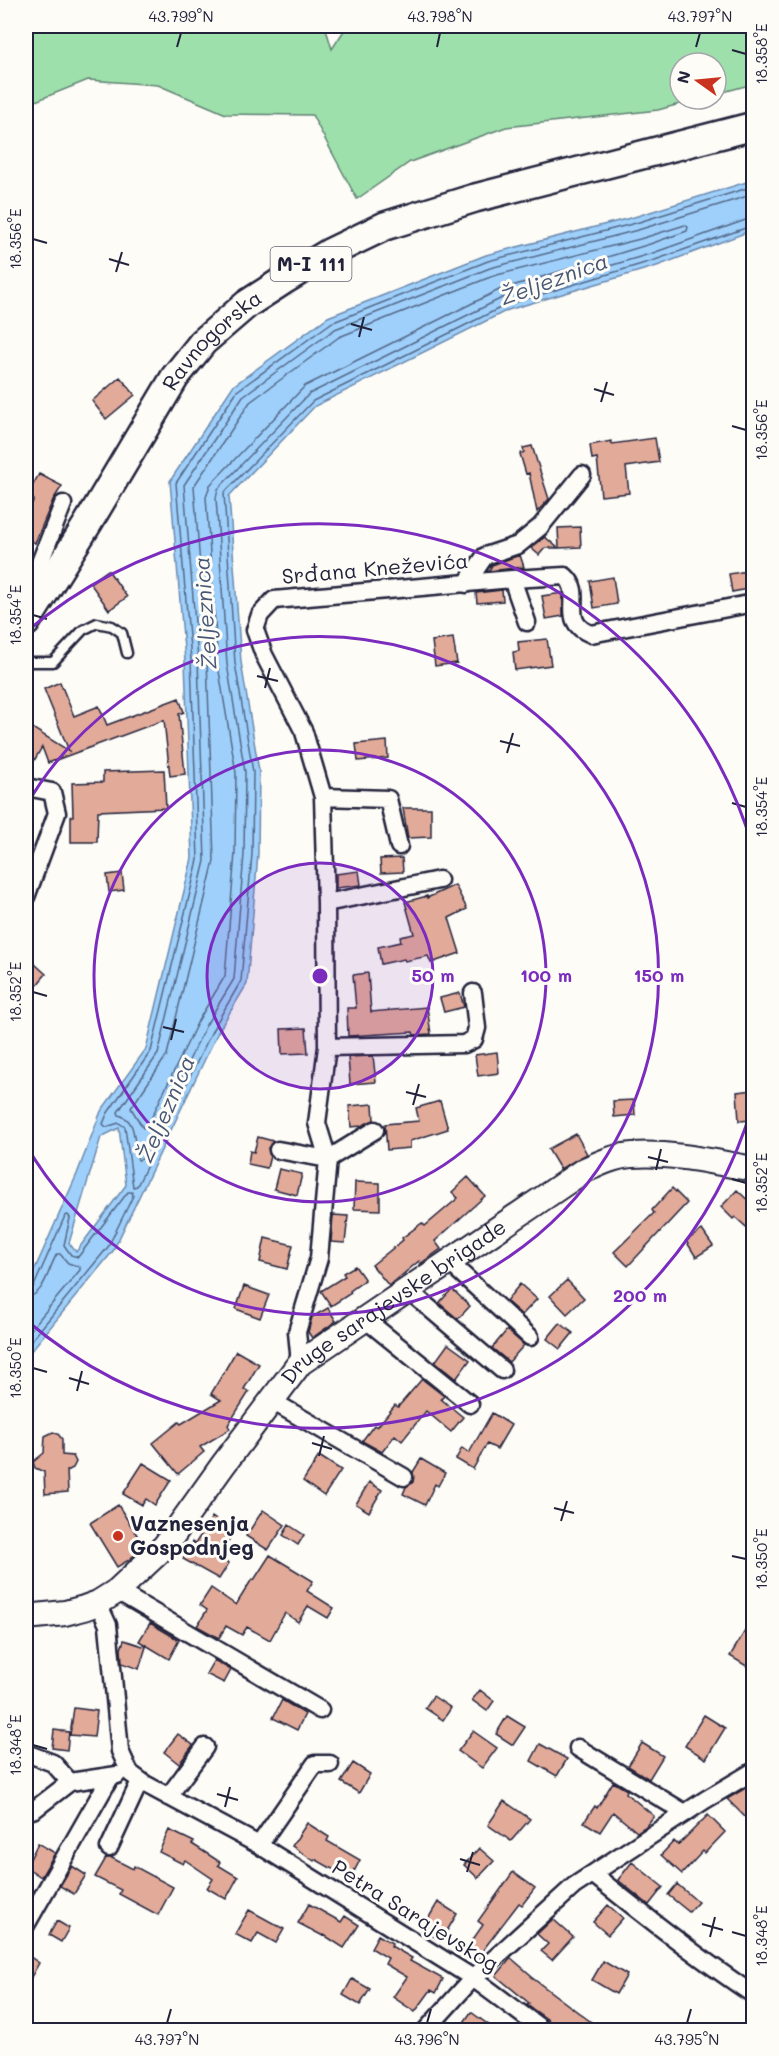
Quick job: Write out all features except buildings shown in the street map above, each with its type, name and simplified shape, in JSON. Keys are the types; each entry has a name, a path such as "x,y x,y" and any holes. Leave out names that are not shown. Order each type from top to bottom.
{"main road":[{"name":"Ravnogorska","path":"26,613 88,523 175,376 203,342 247,304 329,253 385,225 475,198 753,126"},
{"name":"Druge sarajevske brigade","path":"26,1617 65,1613 108,1597 165,1546 300,1363 583,1171 607,1160 631,1155 660,1155 753,1169"}],"street":[{"path":"466,584 485,556 518,545 540,527 582,475"},
{"path":"26,613 63,504"},
{"name":"Srđana Kneževića","path":"300,1363 297,1332 319,1258 328,1159 317,1123 327,1047 323,797 304,732 264,655 255,630 261,615 274,600 565,576 572,587 573,622 581,630 591,634 753,603"},
{"path":"512,579 527,622"},
{"path":"26,787 52,792 57,813 26,897"},
{"path":"323,797 388,799 399,846"},
{"path":"326,903 439,880"},
{"path":"327,1047 464,1044 474,1039 477,1028 473,993"},
{"path":"278,1150 328,1159 375,1130"},
{"path":"449,1262 530,1337"},
{"path":"408,1290 502,1370"},
{"path":"365,1319 470,1404"},
{"path":"272,1401 404,1477"},
{"path":"135,1777 120,1751 108,1625 108,1597 320,1710"},
{"path":"168,1797 205,1747"},
{"path":"578,1748 685,1813"},
{"path":"26,1753 53,1763 70,1782"},
{"path":"259,1845 315,1764 330,1764"},
{"path":"26,1824 30,1810 70,1782 111,1776 135,1777"},
{"path":"26,1925 111,1776"},
{"path":"426,2031 473,1978 574,1886 685,1813 751,1776"},
{"path":"108,1848 135,1777"},
{"name":"Petra Sarajevskog","path":"135,1777 259,1845 473,1978 543,2031"},
{"path":"594,1875 650,1920 753,1995"}],"lane":[{"path":"26,662 53,662 83,630 97,623 112,626 122,633 126,653"}],"green space":[{"path":"26,26 325,26 332,49 347,26 753,26 753,84 728,91 728,51 668,51 668,107 506,127 410,162 357,199 312,115 226,114 158,85 88,80 26,105"}],"water":[{"name":"Željeznica","path":"753,180 753,230 657,266 508,310 315,406 229,496 241,662 259,771 258,854 247,984 218,1032 113,1251 26,1357 26,1289 77,1174 101,1111 146,1049 192,858 185,661 170,481 233,386 328,317 486,255 634,217","holes":["119,1128 126,1185 76,1252 69,1243 101,1137"]}],"place":[{"name":"Vaznesenja Gospodnjeg","path":"118,1536"}]}
